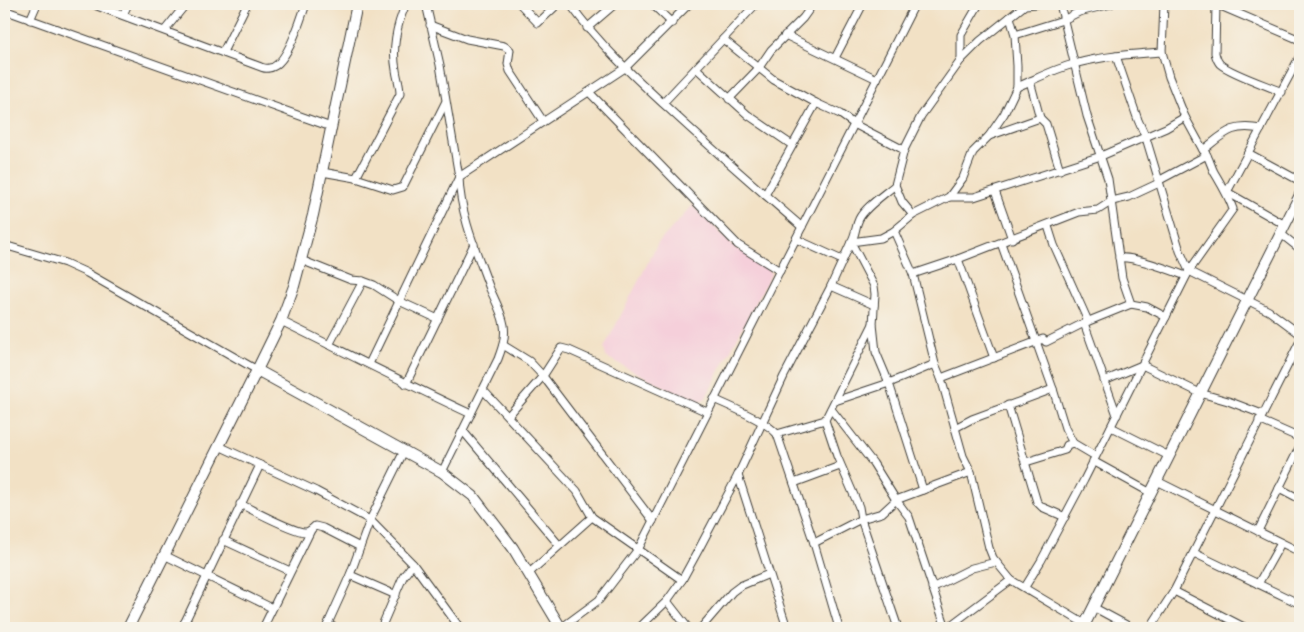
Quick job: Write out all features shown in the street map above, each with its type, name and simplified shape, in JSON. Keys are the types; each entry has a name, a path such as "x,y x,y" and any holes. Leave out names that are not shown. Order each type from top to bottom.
{"street":[{"path":"30,20 36,4"},
{"path":"96,4 97,6 166,30 261,67 269,68 281,61 293,40 306,4"},
{"path":"122,15 128,4"},
{"path":"166,30 186,4"},
{"path":"223,52 247,4"},
{"path":"128,628 257,370 281,320 294,286 313,215 357,4"},
{"path":"356,178 400,94 394,52 399,19 406,4"},
{"path":"426,4 440,65 459,177 460,194 474,244 504,325 505,340 483,390 442,472"},
{"path":"520,4 538,23 558,4"},
{"path":"570,4 587,28 625,68 802,227"},
{"path":"587,28 615,4"},
{"path":"652,4 672,23"},
{"path":"369,364 459,177 625,68 689,4"},
{"path":"663,103 756,4"},
{"path":"730,99 758,68 771,50 803,18 813,4"},
{"path":"835,58 863,4"},
{"path":"4,245 65,263 87,273 442,472 473,496 513,548 561,628 598,600 639,548 915,4"},
{"path":"961,60 961,35 979,4"},
{"path":"639,628 667,601 682,580 738,475 784,376 831,286 850,242 855,237 860,218 871,205 895,185 904,150 921,116 961,60 980,41 1025,5 1036,4"},
{"path":"1060,4 1087,116 1101,156 1112,201 1122,278 1131,304"},
{"path":"1015,35 1063,20 1079,12 1111,4"},
{"path":"1025,587 1065,517 1187,274 1233,209 1205,152 1185,118 1169,77 1162,52 1164,4"},
{"path":"1282,92 1229,69 1217,60 1215,53 1216,4 1300,40"},
{"path":"4,10 331,127"},
{"path":"950,197 962,178 973,152 989,136 1004,114 1017,87 1015,35 1010,17"},
{"path":"430,26 467,39 504,46 510,50 508,64 510,71 543,121"},
{"path":"785,35 877,79"},
{"path":"723,39 774,80 904,150"},
{"path":"1017,87 1051,71 1074,64 1116,56 1162,52"},
{"path":"1116,56 1146,138 1187,274"},
{"path":"1226,192 1299,61"},
{"path":"696,68 759,124 792,145"},
{"path":"1030,81 1040,118 1046,124 1060,170"},
{"path":"589,92 738,245 780,271"},
{"path":"322,172 356,178 393,190 402,187 446,103"},
{"path":"765,195 816,103"},
{"path":"989,136 1040,118"},
{"path":"850,242 881,238 894,231 913,215 950,197 974,198 1060,170 1146,138 1185,118"},
{"path":"914,274 958,260 1048,226 1079,212 1098,210 1112,201 1129,197 1158,182 1205,152 1227,131 1246,126 1260,129"},
{"path":"1248,153 1300,181"},
{"path":"895,185 902,202 913,215"},
{"path":"995,190 1012,239"},
{"path":"1226,192 1283,230 1300,249"},
{"path":"894,231 914,274 934,364 941,378 963,456 971,472 989,548 996,562 1011,580 1025,587 1084,626 1300,195"},
{"path":"1048,226 1086,322 1104,381 1117,415"},
{"path":"796,239 842,260"},
{"path":"850,242 874,286 872,324 876,352 923,490"},
{"path":"1001,243 1037,341 1065,428 1073,443 1094,459 1151,493"},
{"path":"406,384 474,244"},
{"path":"1119,258 1126,257 1151,263 1212,284 1269,311 1300,334"},
{"path":"301,260 351,280 363,281 374,285 400,301 438,319"},
{"path":"958,260 994,358"},
{"path":"329,345 363,281"},
{"path":"831,286 874,305"},
{"path":"941,378 1042,339 1046,342 1086,322 1131,304 1146,307 1166,317"},
{"path":"281,320 406,384 471,414"},
{"path":"777,434 825,420 872,324"},
{"path":"1150,628 1174,591 1194,553 1300,341"},
{"path":"503,345 529,361 543,376 653,521"},
{"path":"508,416 543,376 561,348 707,412"},
{"path":"835,401 888,383 934,364"},
{"path":"1104,381 1142,365 1200,393 1228,401 1300,438"},
{"path":"955,428 972,419 1053,389"},
{"path":"483,390 577,491 592,517 639,548 682,580"},
{"path":"714,399 773,429 777,434 814,543 839,628"},
{"path":"1008,405 1039,505 1065,517"},
{"path":"831,409 873,463 909,517 946,628 1011,580"},
{"path":"825,420 840,466 859,507 861,519 898,628"},
{"path":"1110,427 1169,456"},
{"path":"463,431 560,545"},
{"path":"1026,462 1065,450 1067,445 1073,443"},
{"path":"219,446 316,491 370,520 413,564 459,628"},
{"path":"1258,531 1300,446"},
{"path":"337,628 327,626 350,575 370,520 404,451"},
{"path":"194,628 183,626 260,465"},
{"path":"794,483 840,466"},
{"path":"814,543 861,519 882,513 896,500 971,472"},
{"path":"738,475 784,627"},
{"path":"1157,481 1300,552"},
{"path":"1279,488 1300,498"},
{"path":"240,504 304,532 315,526 324,528 360,547"},
{"path":"528,574 592,517"},
{"path":"263,628 310,530"},
{"path":"223,540 290,571"},
{"path":"1258,584 1281,543"},
{"path":"1194,553 1300,604"},
{"path":"164,556 272,608"},
{"path":"932,588 972,568 996,562"},
{"path":"381,628 403,577 413,564"},
{"path":"701,628 732,592 740,586 769,574"},
{"path":"350,575 396,594"},
{"path":"1174,591 1246,628"},
{"path":"667,601 688,628"},
{"path":"1093,608 1132,628"}],"shaded area":[{"path":"693,205 734,247 765,264 771,274 705,399 696,403 606,357 604,348 658,243"}]}
